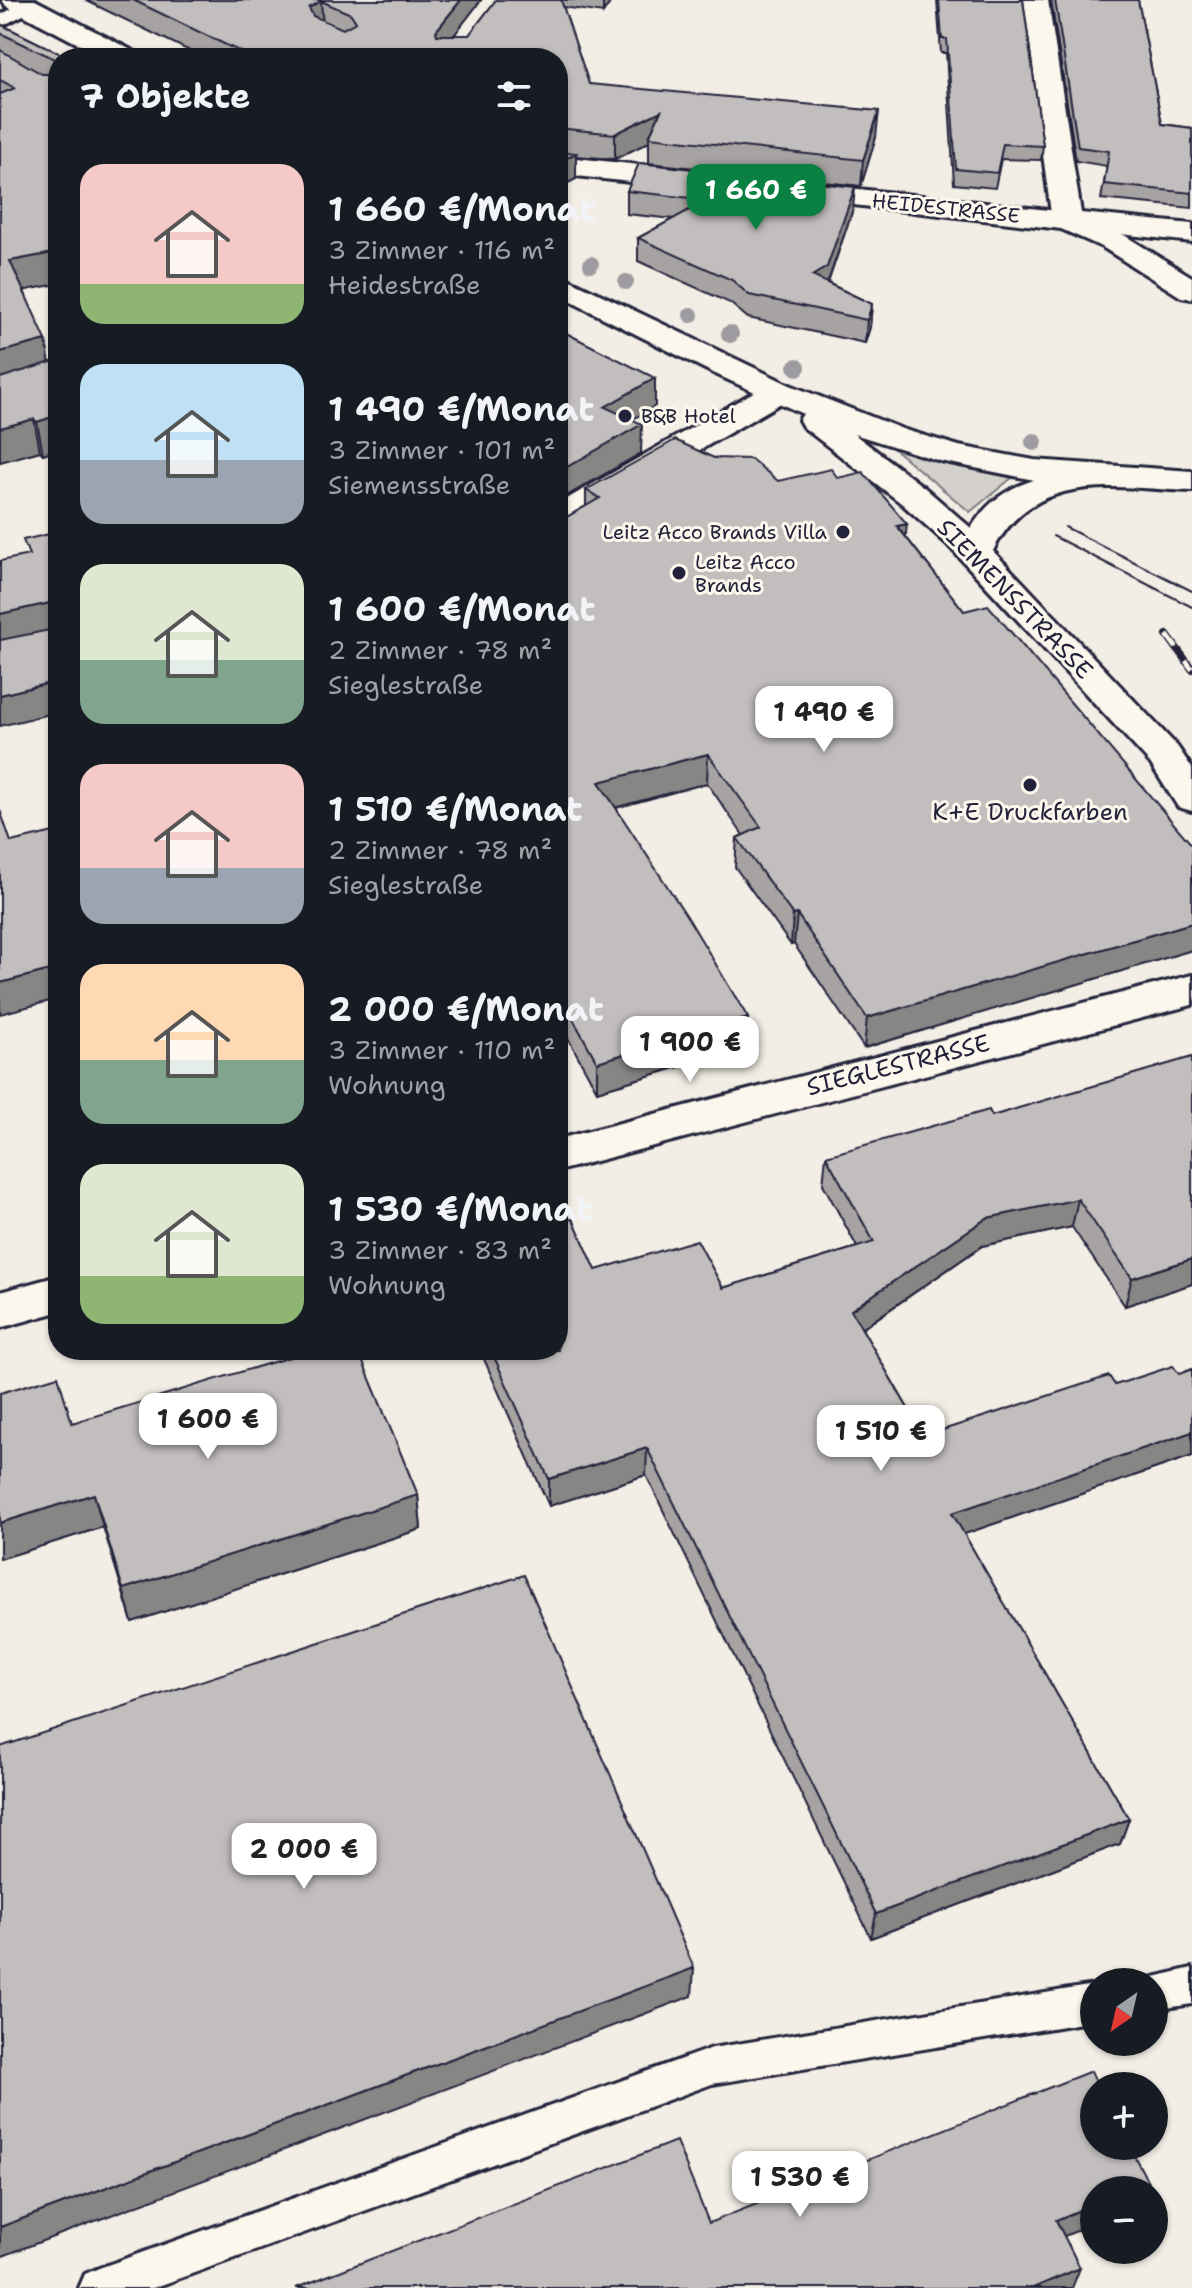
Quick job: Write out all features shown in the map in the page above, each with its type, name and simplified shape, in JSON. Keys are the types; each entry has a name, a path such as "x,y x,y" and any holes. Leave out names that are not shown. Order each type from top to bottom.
{"street":[{"path":"1035,0 1067,221 1113,241 1192,290"},
{"path":"21,3 106,48"},
{"path":"568,166 728,184"},
{"name":"HEIDESTRASSE","path":"774,189 1192,233"},
{"name":"SIEMENSSTRASSE","path":"568,288 777,392 939,450 1010,467 1087,476"},
{"path":"568,512 777,392"},
{"name":"SIEMENSSTRASSE","path":"777,392 914,497 976,551 1001,582 1164,755 1192,798"},
{"path":"976,551 990,520 1009,503 1037,490 1087,476 1192,481"},
{"name":"SIEGLESTRASSE","path":"568,1147 1192,990"},
{"path":"0,1310 48,1297"}],"lane":[{"path":"0,22 21,3"},
{"path":"1168,1990 1192,1986"},
{"path":"99,2288 712,2066 1080,2005"}],"shaded area":[{"path":"893,448 1013,477 970,512"}],"building":[{"path":"133,0 461,0 436,31 437,35 469,35 496,0 561,0 589,84 879,111 863,160 649,137 661,111 615,134 568,129 568,48 232,48","holes":["321,1 351,14 356,22 343,29 313,16 309,8"]},
{"path":"939,0 1023,0 1043,146 1003,144 997,173 956,169 947,39 942,39"},
{"path":"1055,0 1138,0 1162,124 1192,128 1192,193 1104,184 1109,151 1078,147"},
{"path":"0,24 49,48 48,56 0,33"},
{"path":"0,50 42,74 48,74 48,254 10,261 46,340 0,352 0,94 15,88 0,80"},
{"path":"639,163 855,187 827,267 812,276 872,304 867,320 749,295 732,280 638,238 708,200 627,191"},
{"path":"568,334 655,378 605,407 642,424 568,466"},
{"path":"48,363 48,418 0,428 0,378"},
{"path":"675,440 714,458 751,459 778,481 831,469 838,478 863,472 907,524 897,526 964,611 988,605 1192,845 1192,923 867,1018 797,914 793,915 737,838 761,827 708,754 599,782 688,918 748,1018 597,1062 568,1010 568,516 600,498 586,490"},
{"path":"48,534 48,603 0,614 0,561 29,555 23,540"},
{"path":"48,630 48,683 0,695 0,640"},
{"path":"0,810 11,842 48,833 48,971 0,983"},
{"path":"1192,1057 1192,1259 1132,1278 1078,1199 987,1218 851,1310 924,1436 1109,1376 1115,1385 1173,1366 1179,1374 1192,1369 1192,1432 952,1513 1129,1819 876,1914 647,1448 549,1479 495,1360 568,1360 568,1220 573,1219 596,1270 697,1240 723,1288 874,1242 826,1156 989,1110 992,1116"},
{"path":"280,1360 362,1360 418,1495 123,1589 94,1494 0,1523 0,1393 58,1376 72,1423"},
{"path":"524,1575 694,1968 0,2227 0,1747"},
{"path":"1080,2075 1080,2160 1136,2160 1145,2176 1080,2176 1080,2210 1056,2220 1080,2268 1033,2288 296,2288 676,2141 709,2223"}],"tram line":[{"path":"1065,527 1192,591"},
{"path":"1053,536 1192,607"}],"railway":[{"path":"1167,635 1192,669"}],"place":[{"name":"B&B Hotel","path":"625,416"},
{"name":"Leitz Acco Brands Villa","path":"843,532"},
{"name":"Leitz Acco Brands","path":"679,573"},
{"name":"K+E Druckfarben","path":"1030,785"}]}
